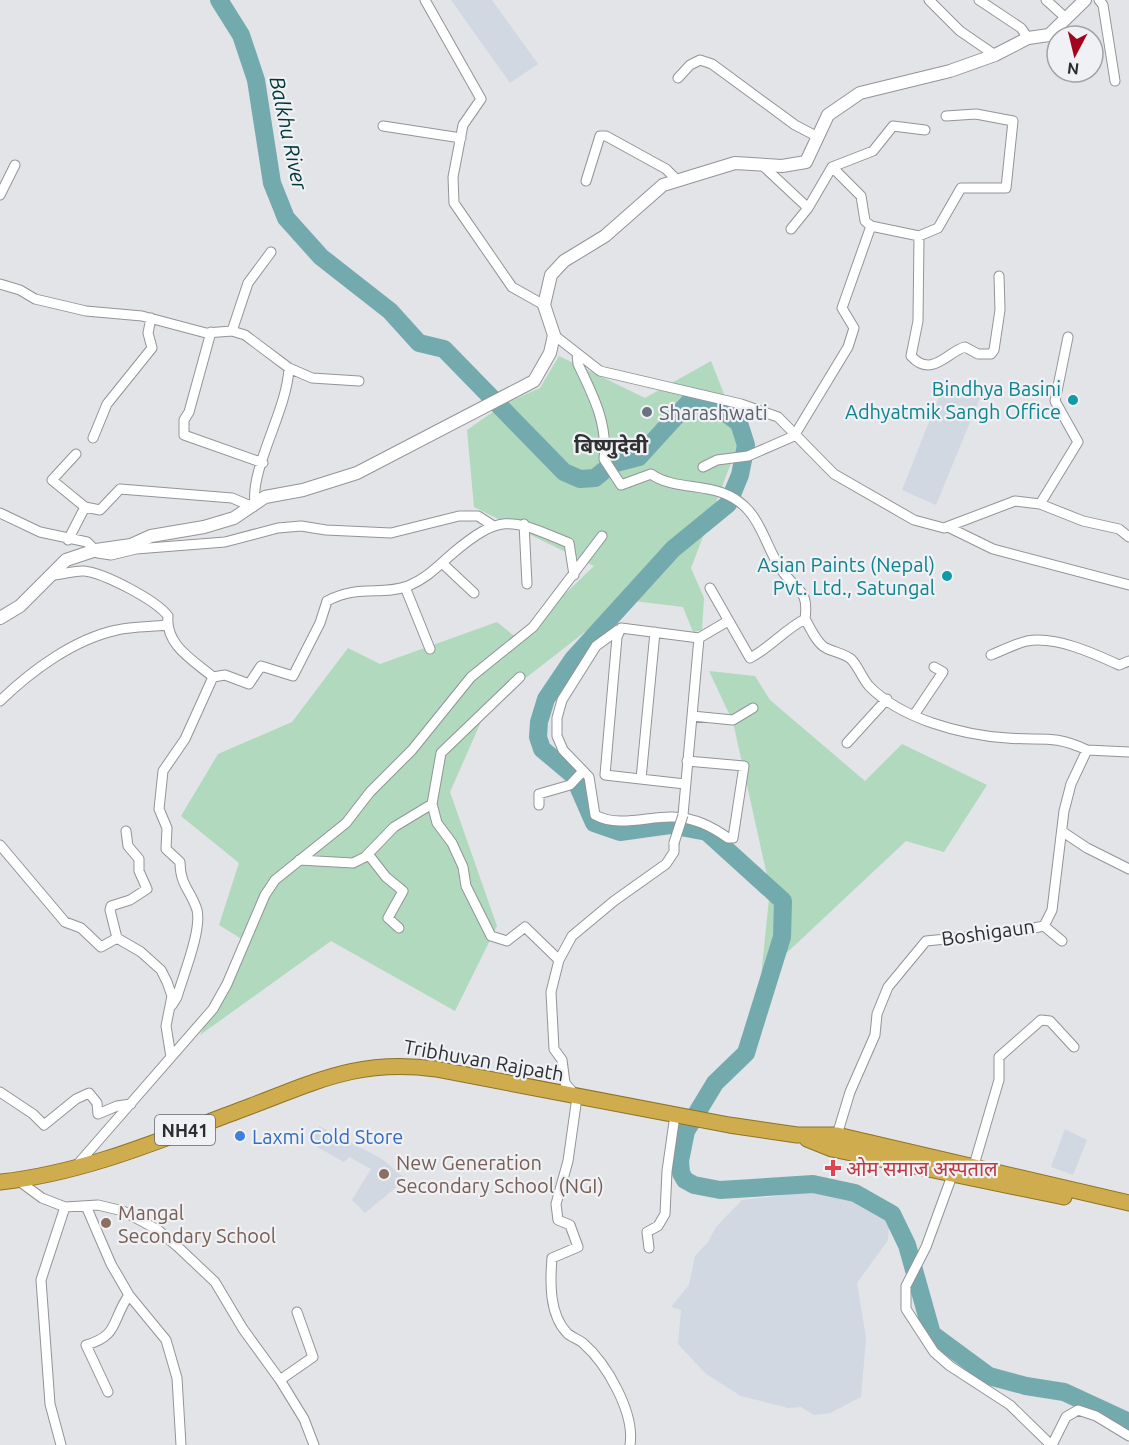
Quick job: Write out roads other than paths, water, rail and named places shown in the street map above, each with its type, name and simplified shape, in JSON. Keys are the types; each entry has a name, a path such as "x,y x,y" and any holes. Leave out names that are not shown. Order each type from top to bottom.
{"highway":[{"name":"Tribhuvan Rajpath","path":"7,1181 75,1168 340,1073 387,1065 419,1067 729,1125 797,1135 837,1135 974,1166 1129,1211"},
{"name":"Tribhuvan Rajpath","path":"797,1135 832,1149 953,1173 1129,1203"}],"street":[{"path":"425,0 481,99 463,125 453,177 454,203 512,287 544,305"},
{"path":"929,0 960,31 995,55"},
{"path":"979,0 1021,28 1028,39"},
{"path":"1046,0 1067,19"},
{"path":"0,618 20,606 66,560 96,550 131,545 152,536 204,527 234,518 265,497 303,490 357,473 503,399 534,381 550,353 554,335 544,305 551,275 564,261 605,236 663,185 735,163 782,166 806,162 816,136 828,115 860,93 950,71 995,55 1028,39 1049,35 1085,0"},
{"path":"1099,0 1103,5 1115,81"},
{"path":"678,78 690,65 700,60 712,64 795,125 816,136"},
{"path":"831,167 861,196 865,221 871,226 919,236 938,228 961,188 1006,188 1008,181 1012,121 976,114 946,116"},
{"path":"383,126 461,138"},
{"path":"791,229 808,208 831,167 873,151 893,126 925,130"},
{"path":"586,181 600,136 606,136 666,169 677,180"},
{"path":"761,164 808,208"},
{"path":"0,195 15,165"},
{"path":"703,467 717,460 748,456 794,436 848,347 854,328 842,308 871,226"},
{"path":"919,236 919,312 911,356 916,361 928,365 944,361 965,347 978,354 991,354 994,350 1000,310 999,276"},
{"path":"232,331 248,283 271,252"},
{"path":"0,284 20,290 35,299 86,311 151,318 211,332 232,331 245,335 289,368 312,378 358,381"},
{"path":"93,438 108,404 152,348 148,333 151,318"},
{"path":"211,332 189,412 184,420 184,435 263,463"},
{"path":"554,335 600,371 741,404 778,417 794,436 834,474 914,520 948,527 993,549 1129,585"},
{"path":"1040,504 1078,441 1055,401 1068,337"},
{"path":"577,354 578,364 602,418 606,441 604,459 621,485 651,474 670,482 714,489 734,498 750,512 783,572 804,594 807,605 805,619 823,647 852,660 870,687 914,715 936,725 1008,738 1049,737 1066,740 1087,750 1129,752"},
{"path":"254,506 253,489 281,414 289,368"},
{"path":"76,454 52,480 85,507 100,510 120,489 232,498 254,506"},
{"path":"948,527 1016,501 1040,504 1083,521 1119,529 1129,537"},
{"path":"68,540 85,507"},
{"path":"0,513 40,532 68,540 87,542 96,550 111,555 135,549 225,542 278,528 301,526 326,530 391,532 459,516 478,516 492,525 524,524 569,543 574,575"},
{"path":"524,524 527,584"},
{"path":"51,575 68,575 83,570 139,593 162,607 168,616 168,631 177,647 213,677 225,675 249,684 261,666 293,676 320,623 327,601 352,590 405,587 423,579 492,525"},
{"path":"75,1168 203,1023 220,997 265,895 275,880 346,823 370,792 412,750 471,677 533,627 574,575 581,560 602,536"},
{"path":"442,563 474,593"},
{"path":"405,587 430,649"},
{"path":"710,588 750,658 766,650 792,626 805,619"},
{"path":"687,761 744,766 733,838 728,838 694,820 671,817 640,821 604,820 596,815 589,777 563,750 557,736 557,718 562,700 596,646 618,630 699,638 728,621"},
{"path":"0,701 42,667 97,635 119,629 167,625"},
{"path":"618,630 605,775 685,784"},
{"path":"641,779 655,632"},
{"path":"630,1445 632,1433 624,1401 584,1343 567,1333 549,1291 552,1258 578,1247 570,1226 558,1220 556,1204 568,1161 577,1097 565,1083 562,1060 554,1049 550,1000 559,960 572,936 614,901 666,864 674,852 674,843 683,815 699,638"},
{"path":"991,655 1030,641 1057,643 1098,655 1119,665 1129,661"},
{"path":"914,715 943,672 934,667"},
{"path":"172,1005 177,997 197,927 197,910 180,877 180,862 166,849 167,828 159,809 163,771 185,739 213,677"},
{"path":"520,677 441,753 432,804 437,823 452,843 463,867 466,886 491,936 507,941 525,927 559,960"},
{"path":"847,743 887,699"},
{"path":"692,717 733,720 753,708"},
{"name":"Boshigaun","path":"837,1135 850,1092 875,1035 877,1014 888,987 926,941 1007,933 1044,926 1052,910 1053,880 1063,832 1064,811 1071,784 1087,750"},
{"path":"539,805 538,794 570,785 583,771"},
{"path":"299,860 353,863 368,854 394,827 432,804"},
{"path":"126,831 128,846 139,859 139,871 147,888 130,900 111,906 117,938 141,952 161,970 172,996 166,1026 171,1057"},
{"path":"1063,832 1087,848 1129,869"},
{"path":"0,845 65,922 81,928 101,947 117,938"},
{"path":"368,854 386,877 403,891 388,918 399,928"},
{"path":"1044,926 1062,941"},
{"path":"974,1166 999,1080 999,1057 1041,1020 1050,1021 1074,1047"},
{"path":"0,1092 33,1114 44,1125 76,1098 88,1093 97,1103 98,1114 117,1106 131,1104"},
{"path":"649,1248 647,1232 658,1226 665,1214 667,1171 675,1115"},
{"path":"953,1173 926,1247 906,1286 906,1309 934,1352 950,1366 1010,1405 1051,1445 1066,1417 1078,1410 1096,1416 1129,1436"},
{"path":"7,1181 65,1207 98,1205 123,1211 158,1230 178,1247 215,1282 243,1329 280,1380 304,1419 314,1445"},
{"path":"86,1206 111,1264 129,1295 166,1340 177,1378 181,1445"},
{"path":"61,1445 50,1404 40,1280 65,1207"},
{"path":"108,1392 86,1345 101,1341 110,1334 118,1310 129,1295"},
{"path":"280,1380 313,1357 297,1312"}],"waterway":[{"name":"Balkhu River","path":"219,0 241,35 256,80 272,183 286,218 321,257 390,311 419,343 444,349 564,472 580,479 595,478 612,464 639,457 691,400 723,411 739,423 746,445 740,475 728,504 673,549 573,659 546,699 539,722 538,737 542,749 573,775 594,823 620,832 670,825 707,832 783,901 782,937 746,1053 715,1083 686,1131 680,1161 681,1173 685,1180 694,1185 720,1190 813,1184 855,1193 892,1214 907,1245 932,1334 989,1376 1026,1386 1064,1392 1129,1422"}],"place":[{"name":"Bindhya Basini Adhyatmik Sangh Office","path":"1073,400"},
{"name":"Sharashwati","path":"647,412"},
{"name":"Asian Paints (Nepal) Pvt. Ltd., Satungal","path":"947,576"},
{"name":"Laxmi Cold Store","path":"240,1136"},
{"name":"ओम समाज अस्पताल","path":"833,1168"},
{"name":"New Generation Secondary School (NGI)","path":"384,1174"},
{"name":"Mangal Secondary School","path":"106,1223"}],"district":[{"name":"बिष्णुदेवी","path":"611,445"}]}
